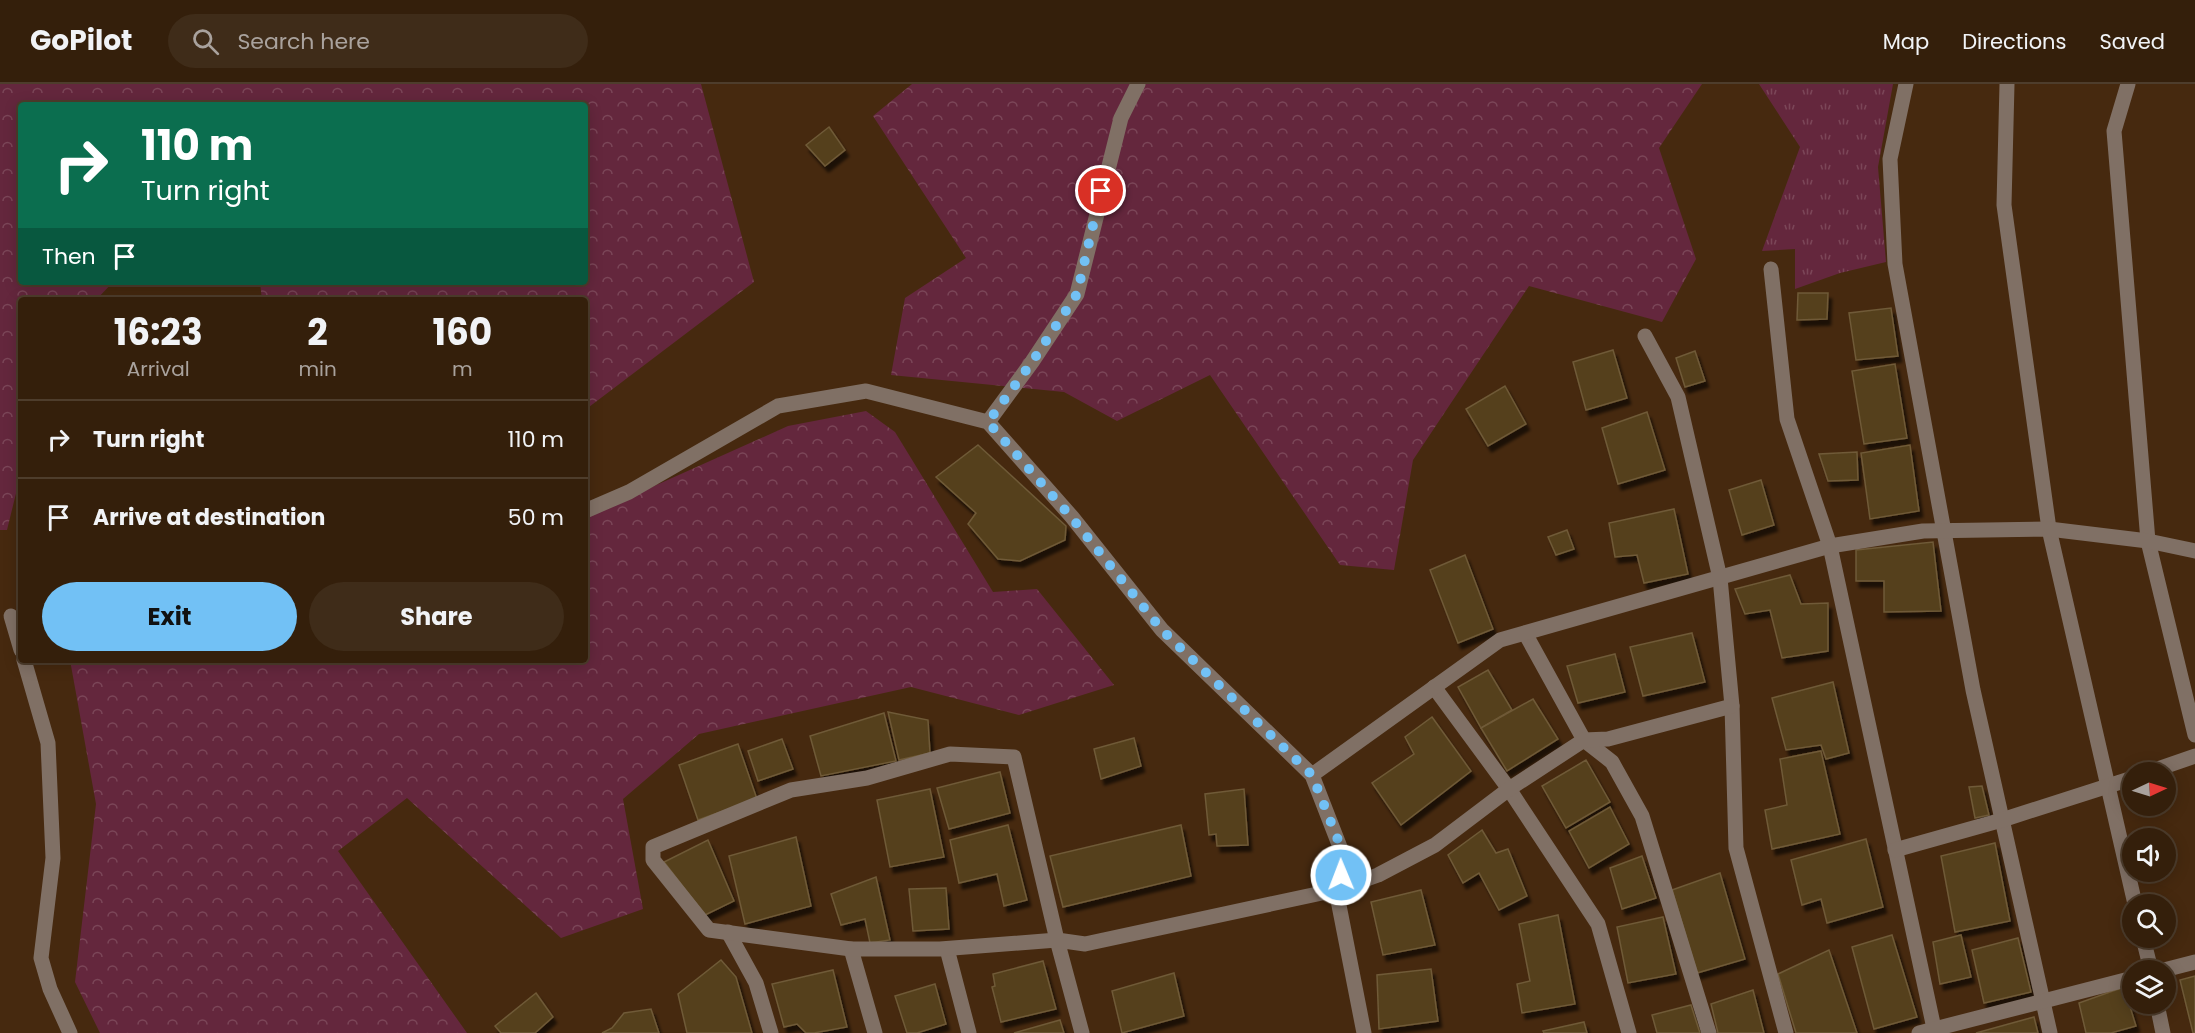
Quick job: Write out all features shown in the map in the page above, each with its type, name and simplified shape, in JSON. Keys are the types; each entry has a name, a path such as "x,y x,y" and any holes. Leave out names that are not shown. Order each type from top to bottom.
{"street":[{"path":"988,422 1032,362 1077,294 1121,118 1138,84"},
{"path":"1906,84 1890,159 1895,264 1973,690 2050,1033"},
{"path":"2007,84 2004,205 2049,529 2133,894"},
{"path":"2128,84 2114,131 2148,541 2195,735"},
{"path":"1771,269 1787,419 1830,546 1935,1031"},
{"path":"1645,336 1678,397 1720,578 1732,706 1736,848 1786,1033"},
{"path":"588,510 629,492 778,406 866,391 988,422 1072,518 1162,630 1312,775 1346,860 1336,890 1364,1033"},
{"path":"1312,775 1500,640 1830,546 1923,531 2049,529 2148,541 2195,550"},
{"path":"11,616 18,640"},
{"path":"1525,633 1584,740 1612,762 1642,816 1709,1033"},
{"path":"25,663 48,743 53,858 41,958 50,989 70,1033"},
{"path":"1434,687 1509,789 1598,924 1629,1033"},
{"path":"1082,1033 1057,940 1014,757 950,754 867,778 790,790 653,847 653,860 709,930 851,949 947,949 1057,940 1085,944 1336,890 1378,874 1435,844 1509,789 1584,740 1608,738 1732,706"},
{"path":"2176,763 2195,756"},
{"path":"1895,850 2002,820 2122,782"},
{"path":"728,932 756,983 771,1033"},
{"path":"851,949 875,1033"},
{"path":"947,949 969,1033"},
{"path":"2176,967 2195,962"},
{"path":"1919,1033 1935,1031 2122,981"},
{"path":"2159,1014 2163,1033"}],"green space":[{"path":"0,84 701,84 754,282 588,408 588,297 262,297 260,285 588,285 588,102 18,102 18,285 110,285 99,297 18,297 18,485 7,530 0,530"},
{"path":"912,84 1702,84 1659,148 1696,259 1662,322 1529,286 1413,460 1394,570 1340,565 1210,375 1117,421 1064,392 891,375 905,298 966,258 873,116"},
{"path":"1759,84 1893,84 1878,167 1886,262 1840,273 1795,289 1795,249 1762,251 1800,147"},
{"path":"866,411 895,432 993,592 1037,589 1114,685 1019,715 911,687 699,734 623,799 643,909 561,938 407,798 338,851 467,1033 100,1033 75,982 96,804 71,663 588,663 588,516 788,426"}],"building":[{"path":"829,127 845,150 825,166 806,145"},
{"path":"1798,293 1828,293 1827,319 1797,320"},
{"path":"1891,308 1898,356 1856,360 1849,313"},
{"path":"1613,350 1627,398 1586,410 1573,362"},
{"path":"1695,351 1705,381 1685,387 1676,358"},
{"path":"1895,364 1907,438 1864,444 1852,371"},
{"path":"1505,386 1526,424 1488,446 1466,409"},
{"path":"1647,412 1665,470 1618,484 1602,428"},
{"path":"978,445 1066,526 1065,540 1020,561 998,559 968,524 976,513 936,477"},
{"path":"1910,445 1919,511 1870,519 1861,453"},
{"path":"1857,452 1858,480 1828,481 1819,454"},
{"path":"1761,480 1774,525 1742,535 1729,490"},
{"path":"1674,509 1688,574 1644,583 1637,555 1615,557 1609,523"},
{"path":"1567,530 1574,549 1556,555 1548,537"},
{"path":"1933,542 1941,611 1884,612 1884,581 1856,581 1856,550"},
{"path":"1465,555 1493,629 1458,643 1430,570"},
{"path":"1790,575 1801,604 1828,603 1828,651 1782,658 1770,610 1745,614 1735,589"},
{"path":"1692,633 1705,682 1643,696 1630,647"},
{"path":"1615,654 1625,692 1578,703 1567,666"},
{"path":"1488,670 1512,710 1481,728 1458,687"},
{"path":"1833,682 1849,753 1826,759 1821,745 1786,750 1772,698"},
{"path":"1533,699 1558,739 1507,771 1481,728"},
{"path":"888,712 928,720 930,753 899,760"},
{"path":"884,713 896,761 821,776 810,736"},
{"path":"1432,717 1471,771 1401,825 1372,783 1414,754 1405,737"},
{"path":"1134,738 1141,766 1101,779 1094,749"},
{"path":"782,739 793,769 758,781 748,751"},
{"path":"738,744 757,799 698,820 679,765"},
{"path":"1821,751 1840,834 1772,849 1765,810 1787,805 1780,759"},
{"path":"1586,760 1610,802 1566,828 1542,786"},
{"path":"1000,772 1010,813 949,829 937,788"},
{"path":"1982,786 1989,815 1975,818 1969,787"},
{"path":"930,789 944,857 890,867 877,800"},
{"path":"1244,789 1248,845 1217,846 1216,834 1209,835 1205,794"},
{"path":"1610,807 1629,844 1589,868 1569,831"},
{"path":"1008,825 1027,900 1004,906 997,874 959,883 950,840"},
{"path":"1181,825 1191,876 1063,907 1050,856"},
{"path":"1482,830 1496,853 1508,849 1527,896 1499,910 1479,873 1463,883 1448,855"},
{"path":"796,837 811,906 745,924 729,856"},
{"path":"1866,839 1883,907 1827,923 1821,899 1802,905 1791,860"},
{"path":"708,840 734,901 705,915 664,862"},
{"path":"1995,843 2010,921 1955,932 1941,856"},
{"path":"1642,856 1656,898 1622,909 1610,868"},
{"path":"1720,873 1745,959 1697,973 1672,890"},
{"path":"876,877 890,940 870,943 865,919 841,925 831,894"},
{"path":"946,888 949,929 913,931 909,889"},
{"path":"1421,890 1435,945 1383,955 1371,902"},
{"path":"1558,915 1575,1004 1522,1013 1517,984 1530,981 1519,924"},
{"path":"1663,917 1676,974 1628,983 1617,927"},
{"path":"1892,935 1917,1017 1874,1029 1852,947"},
{"path":"1961,935 1971,977 1940,984 1933,942"},
{"path":"2018,938 2031,992 1984,1003 1972,950"},
{"path":"1829,950 1857,1033 1796,1033 1778,974"},
{"path":"721,960 736,977 752,1033 687,1033 678,994"},
{"path":"1043,961 1056,1009 1001,1022 992,987 995,986 993,974"},
{"path":"1431,969 1438,1021 1379,1029 1377,975"},
{"path":"833,970 847,1027 806,1033 797,1024 784,1027 772,984"},
{"path":"1174,973 1184,1016 1122,1033 1112,991"},
{"path":"2195,976 2195,1033 2193,1033 2180,980"},
{"path":"935,984 946,1024 917,1033 907,1033 895,996"},
{"path":"2122,988 2122,1014 2132,1014 2136,1026 2111,1033 2086,1033 2079,1003"},
{"path":"1753,990 1764,1033 1718,1033 1711,1004"},
{"path":"536,993 553,1017 535,1033 501,1033 495,1026"},
{"path":"1691,1005 1700,1033 1657,1033 1652,1015"},
{"path":"651,1009 659,1033 602,1033 612,1028 624,1013"},
{"path":"2034,1017 2038,1033 1976,1033"},
{"path":"1060,1020 1064,1033 1014,1033"},
{"path":"1584,1022 1587,1033 1544,1033 1543,1031"}],"route":[{"path":"1101,191 1077,294 1032,362 988,422 1072,518 1162,630 1312,775 1346,860 1341,875"}]}
